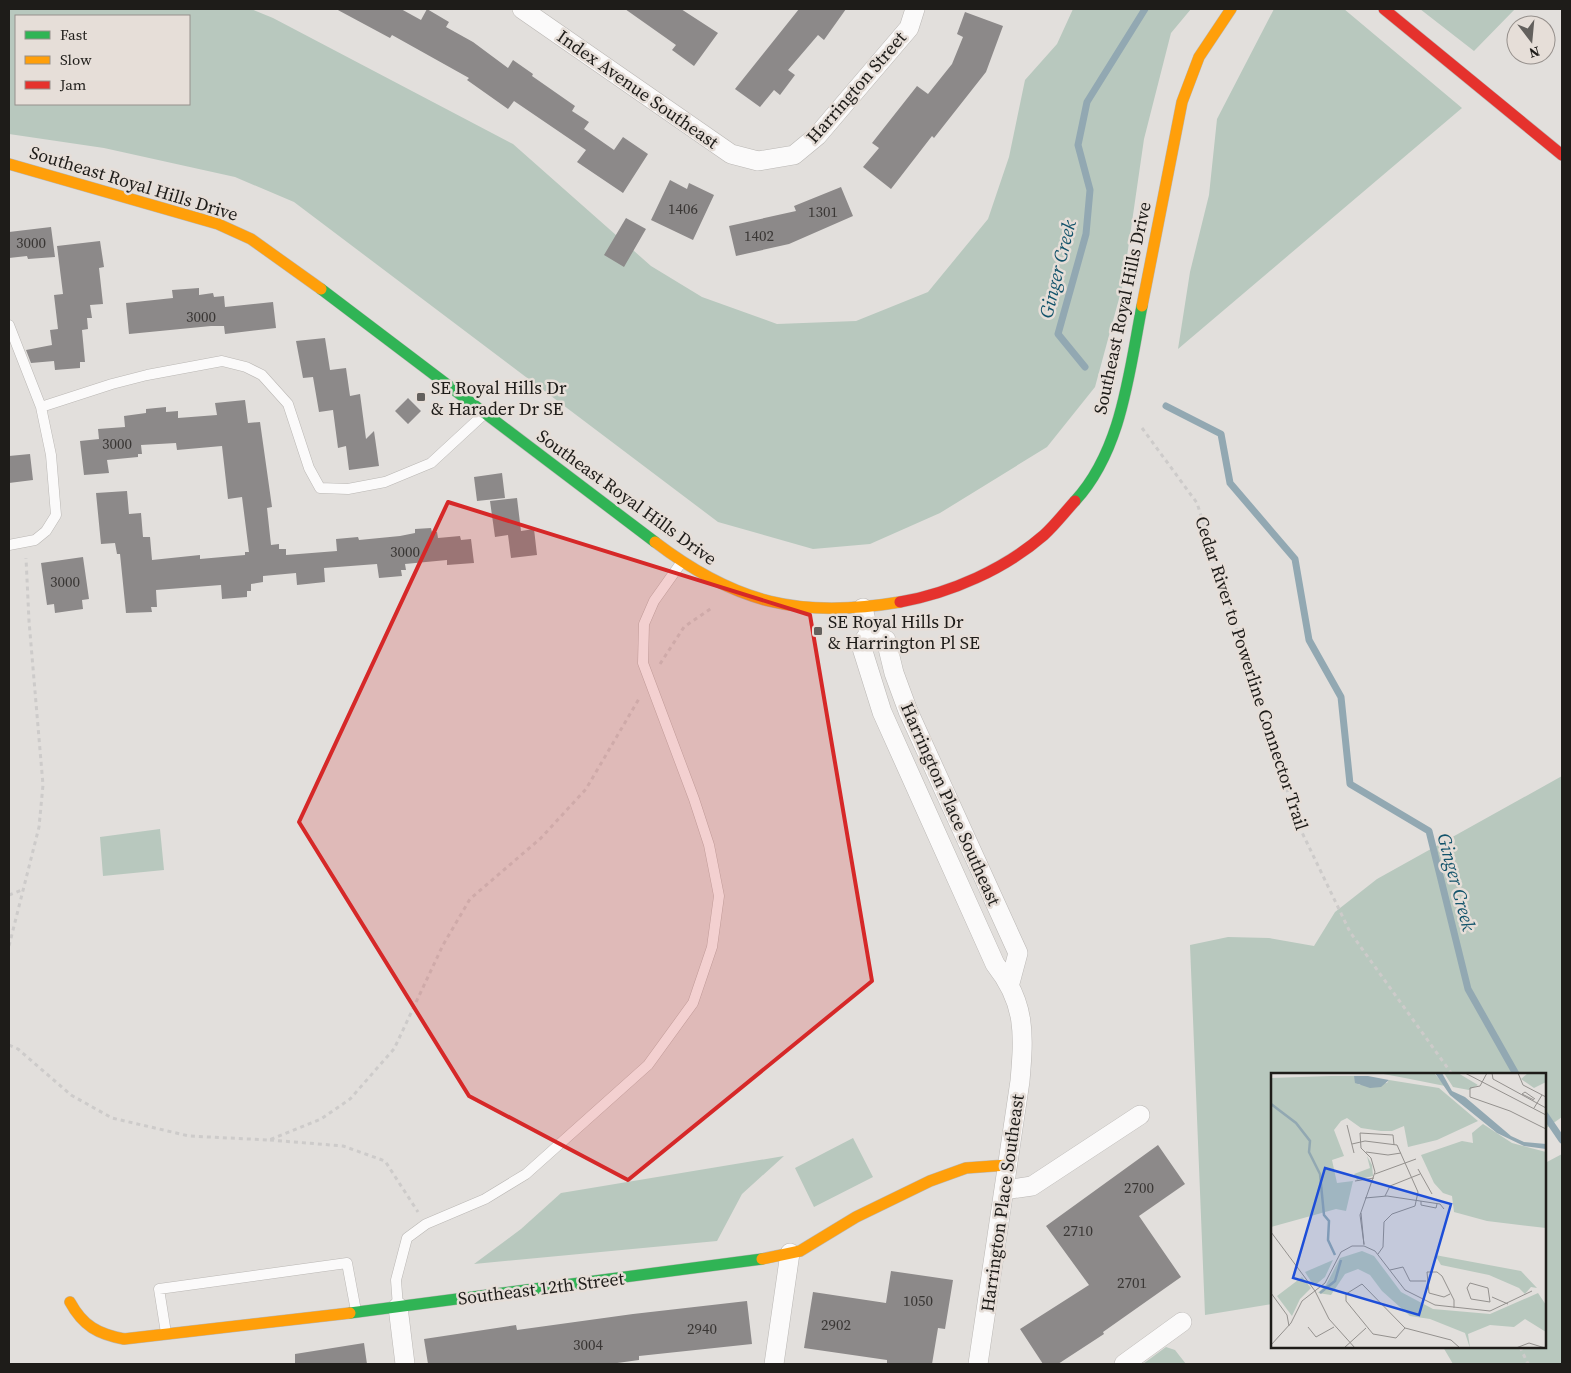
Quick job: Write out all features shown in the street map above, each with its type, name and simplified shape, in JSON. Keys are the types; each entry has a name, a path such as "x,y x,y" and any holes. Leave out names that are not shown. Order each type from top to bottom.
{"street":[{"name":"Index Avenue Southeast","path":"522,9 730,154 758,161"},
{"name":"Harrington Street","path":"758,161 794,155 817,136 908,28 915,9"},
{"name":"Southeast Royal Hills Drive","path":"9,164 218,224 251,239 360,316 483,414 681,562 729,589 769,601 812,609 862,608 909,600 958,586 1005,562 1044,535 1078,498 1104,459 1122,405 1182,102 1199,57 1231,9"},
{"path":"1384,9 1562,154"},
{"name":"Harrington Place Southeast","path":"862,608 869,633 862,645 882,712 994,964 1010,983 1019,1011 1023,1044 1004,1190 978,1364"},
{"name":"Harrington Place Southeast","path":"869,633 886,640 894,674 908,710 1018,954 1010,983"},
{"path":"1004,1190 1032,1186 1140,1115"},
{"name":"Southeast 12th Street","path":"70,1302 80,1320 101,1335 124,1340 398,1307 763,1259 800,1251 856,1217 930,1181 966,1168 1007,1165"},
{"path":"774,1364 790,1253"},
{"path":"398,1307 405,1364"},
{"path":"1124,1364 1182,1322"}],"lane":[{"path":"9,325 41,407 50,455 56,515 46,531 35,540 9,545"},
{"path":"41,407 147,375 222,361 246,367 262,375 288,404 309,468 320,488 348,489 385,482 431,463 483,414"},
{"path":"398,1307 396,1280 407,1238 426,1224 486,1199 526,1174 648,1065 693,1003 712,947 719,896 709,845 697,808 643,663 644,624 654,601 681,562"},
{"path":"166,1334 159,1289 347,1263 356,1312"}],"path":[{"name":"Cedar River to Powerline Connector Trail","path":"1142,428 1197,503 1297,822 1329,890 1350,932 1451,1073"},
{"path":"9,946 39,827 42,785 29,621 26,542"},
{"path":"269,1140 321,1119 350,1099 394,1049 443,944 470,899 541,838 586,789 650,680 684,627 714,605"},
{"path":"9,895 23,890"},
{"path":"9,1045 18,1049 71,1095 112,1118 188,1136 343,1146 385,1161 426,1224"},
{"path":"1520,1348 1528,1364"}],"highlighted area":[{"path":"448,502 810,615 872,981 628,1180 469,1096 299,822"}],"shaded area":[{"path":"9,9 251,9 273,18 513,144 651,266 702,297 777,324 856,321 928,292 988,219 1009,157 1025,80 1057,44 1073,9 1191,9 1171,33 1144,139 1123,284 1095,387 1047,447 940,513 870,544 813,549 718,522 294,202 235,177 104,148 9,134"},
{"path":"1274,9 1344,9 1462,108 1178,349 1190,272 1209,195 1217,119"},
{"path":"1420,9 1515,9 1509,15 1506,15 1506,18 1474,51"},
{"path":"1562,776 1562,1117 1546,1128 1546,1073 1271,1073 1271,1304 1205,1315 1190,945 1228,937 1269,938 1314,946 1335,912 1377,879"},
{"path":"160,829 164,870 103,876 100,837"},
{"path":"853,1138 873,1177 814,1207 795,1168"},
{"path":"1562,1154 1562,1364 1453,1364 1444,1348 1546,1348 1546,1162"},
{"path":"784,1156 742,1194 717,1241 474,1264 521,1229 561,1193"},
{"path":"1166,1347 1175,1350 1186,1364 1143,1364"}],"building":[{"path":"336,9 401,9 421,20 427,9 449,22 446,27 473,42 508,68 513,60 533,74 532,76 575,106 572,111 589,122 584,129 614,150 623,137 648,154 623,193 577,162 586,150 514,101 508,109 467,80 469,78 392,35 390,38"},
{"path":"625,9 681,9 718,33 694,66 672,50 676,45"},
{"path":"799,9 846,9 824,40 818,35 788,70 795,75 780,95 774,90 760,107 735,89"},
{"path":"965,12 1003,26 986,72 934,138 932,136 891,189 863,167 879,148 872,143 917,86 928,94 952,64 963,37 957,34"},
{"path":"670,180 687,189 689,183 714,195 693,240 651,220"},
{"path":"841,187 853,216 789,244 736,256 729,226 796,211 794,206"},
{"path":"626,218 646,229 624,267 604,255"},
{"path":"51,227 55,257 28,259 27,256 9,258 9,232"},
{"path":"100,241 104,267 99,268 103,304 90,305 92,318 87,318 88,329 82,330 85,362 80,362 80,368 55,370 54,361 31,363 26,350 52,345 50,330 58,329 54,295 63,294 57,246"},
{"path":"199,288 199,295 213,293 214,297 224,296 225,307 273,302 276,328 225,334 224,326 211,326 129,334 126,303 173,298 172,290"},
{"path":"325,338 330,370 346,368 350,396 360,394 366,439 374,431 379,466 349,470 346,446 338,448 333,410 319,412 313,377 303,378 296,341"},
{"path":"408,398 421,411 408,424 395,411"},
{"path":"245,400 248,423 260,422 272,507 267,508 271,545 279,544 279,549 286,549 286,555 337,551 336,539 358,537 359,540 400,536 415,533 415,529 431,528 432,532 437,532 438,538 460,536 461,540 471,539 474,563 447,565 447,560 405,564 406,570 401,570 402,576 379,578 377,564 324,568 325,582 297,585 296,573 263,576 263,582 251,584 251,591 247,591 247,597 222,599 221,585 156,590 157,607 151,607 152,612 126,613 120,554 117,554 115,543 101,544 96,493 127,491 129,514 141,513 143,537 150,537 152,560 200,555 200,559 245,555 245,552 249,552 242,497 228,499 222,446 177,450 176,443 141,445 142,454 138,454 138,457 107,460 109,473 84,475 80,441 99,439 98,429 125,427 124,416 146,413 146,409 166,407 166,412 178,411 178,418 217,415 215,403"},
{"path":"30,454 33,480 9,483 9,456"},
{"path":"502,473 505,498 477,501 474,477"},
{"path":"517,498 521,531 534,529 537,555 511,558 508,535 495,537 490,501"},
{"path":"83,557 89,599 82,600 83,609 55,613 54,604 47,605 41,563"},
{"path":"1158,1145 1185,1184 1139,1216 1181,1277 1103,1332 1104,1334 1058,1364 1043,1364 1020,1329 1089,1285 1046,1226"},
{"path":"891,1271 953,1280 945,1329 938,1328 932,1364 887,1364 887,1360 804,1348 813,1292 886,1303"},
{"path":"747,1301 752,1344 639,1356 639,1360 610,1364 428,1364 424,1339 516,1325 517,1330"},
{"path":"364,1343 367,1364 295,1364 295,1354"}],"waterway":[{"name":"Ginger Creek","path":"1085,367 1058,334 1086,234 1090,190 1078,145 1087,102 1145,9"},
{"name":"Ginger Creek","path":"1166,406 1221,434 1230,483 1295,559 1309,640 1341,697 1350,784 1429,831 1468,989 1515,1073"},
{"name":"Ginger Creek","path":"1546,1116 1562,1140"}],"traffic: fast":[{"path":"321,289 655,542"},
{"path":"1075,501 1091,481 1113,434 1127,383 1142,306"},
{"path":"350,1313 762,1259"}],"traffic: slow":[{"path":"1142,306 1182,102 1199,57 1231,9"},
{"path":"9,164 218,224 251,239 321,289"},
{"path":"655,542 684,563 713,580 741,592 770,601 800,607 831,608 864,607 900,602"},
{"path":"762,1259 800,1251 856,1217 930,1181 966,1168 1007,1165"},
{"path":"70,1302 80,1317 92,1328 124,1339 350,1313"}],"traffic: jam":[{"path":"1384,9 1562,155"},
{"path":"900,602 939,593 995,569 1044,535 1075,501"}],"place":[{"name":"SE Royal Hills Dr & Harader Dr SE","path":"421,397"},
{"name":"SE Royal Hills Dr & Harrington Pl SE","path":"818,631"}]}
